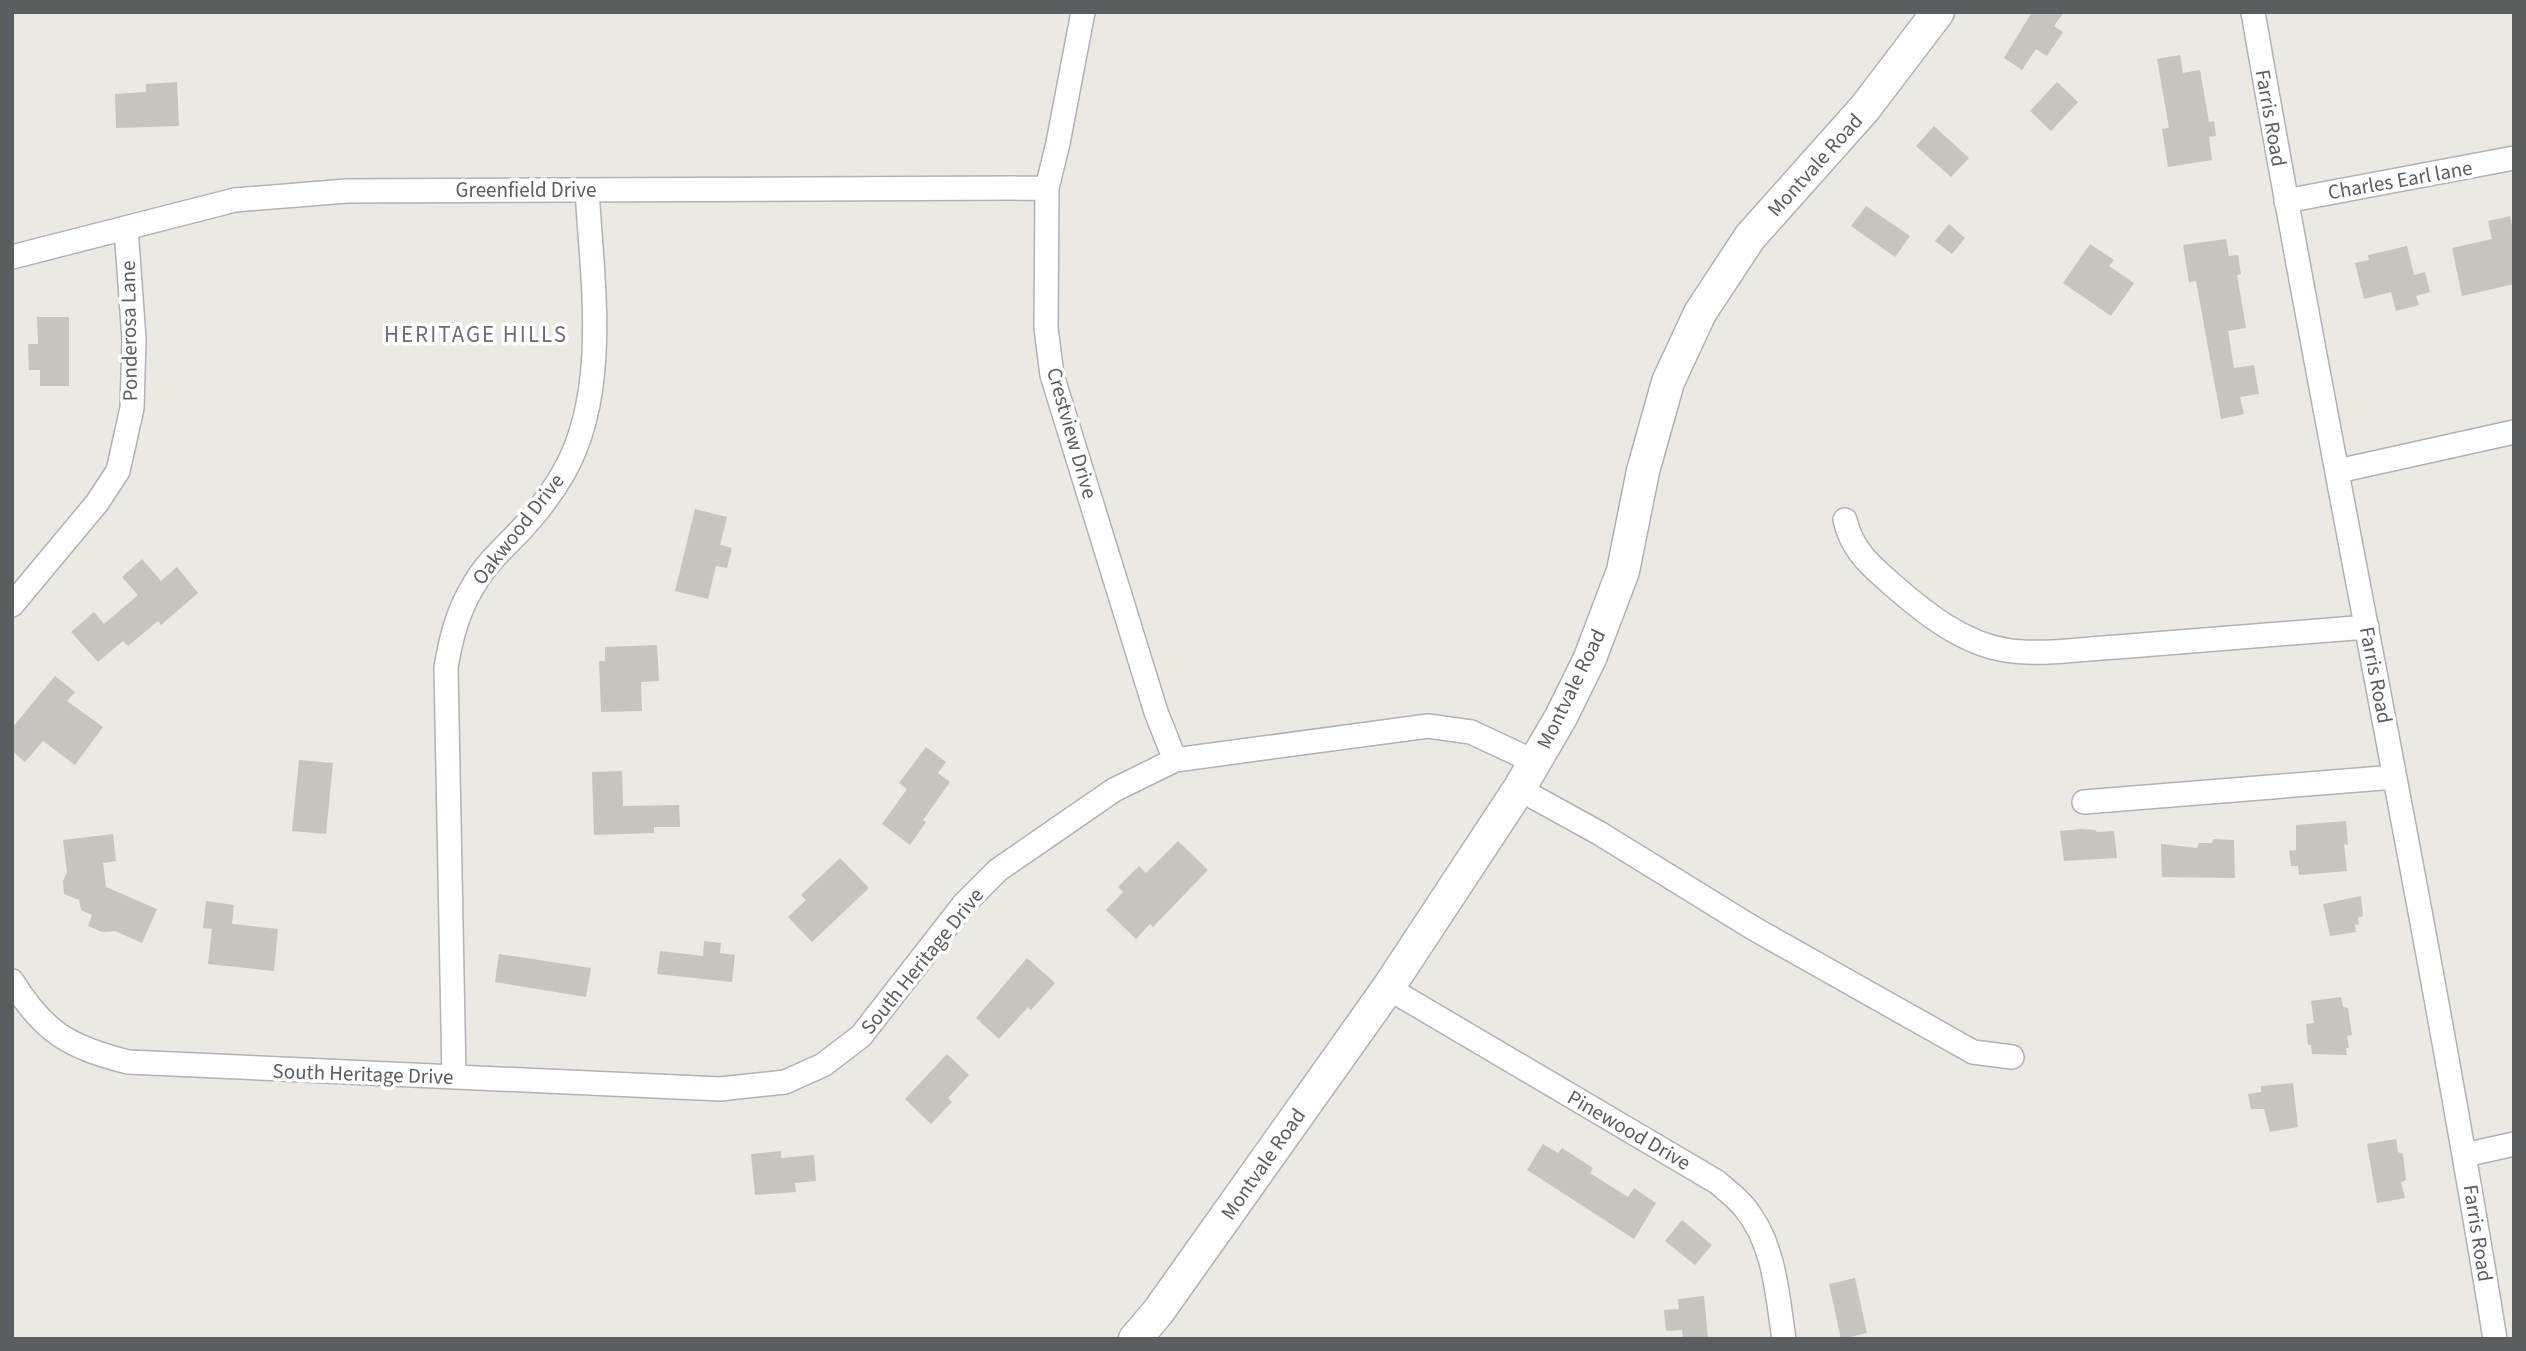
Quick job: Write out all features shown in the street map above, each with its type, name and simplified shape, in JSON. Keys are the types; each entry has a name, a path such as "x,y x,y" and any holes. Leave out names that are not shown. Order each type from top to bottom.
{"main road":[{"name":"Montvale Road","path":"1135,1339 1158,1312 1388,988 1519,789 1561,717 1590,658 1623,571 1643,471 1668,382 1700,313 1750,237 1865,108 1938,12"}],"street":[{"name":"Crestview Drive","path":"1083,12 1047,188 1046,328 1052,375 1156,712 1175,760"},
{"name":"Farris Road","path":"2253,12 2465,1154 2495,1339"},
{"name":"Charles Earl lane","path":"2286,201 2514,158"},
{"name":"Greenfield Drive","path":"12,257 235,200 347,191 1047,188"},
{"name":"Oakwood Drive","path":"454,1077 446,668 452,633 463,604 476,581 494,557 534,516 564,472 580,438 591,388 594,326 587,190"},
{"name":"Ponderosa Lane","path":"12,605 97,503 118,471 132,408 134,339 126,228"},
{"path":"2338,471 2514,432"},
{"path":"1845,520 1850,539 1866,562 1919,608 1961,635 2004,650 2043,651 2195,642 2367,626"},
{"name":"South Heritage Drive","path":"12,981 29,1008 53,1031 88,1052 128,1062 720,1089 785,1082 823,1065 861,1037 964,904 998,870 1114,790 1175,760 1427,726 1471,732 1535,762"},
{"path":"2084,802 2395,777"},
{"path":"1519,789 1599,833 1753,928 1973,1052 2011,1058"},
{"name":"Pinewood Drive","path":"1388,988 1717,1182 1745,1207 1766,1241 1775,1278 1784,1339"},
{"path":"2465,1154 2514,1144"}],"building":[{"path":"2032,12 2064,12 2054,26 2063,32 2047,56 2036,49 2022,70 2004,58"},
{"path":"2180,55 2183,73 2200,70 2209,122 2214,121 2216,136 2209,137 2212,160 2168,167 2162,129 2169,128 2157,59"},
{"path":"177,82 179,126 116,128 115,94 146,92 146,84"},
{"path":"2057,82 2078,102 2051,131 2030,111"},
{"path":"1934,126 1969,158 1951,177 1916,146"},
{"path":"1866,206 1910,236 1895,257 1851,226"},
{"path":"2510,216 2514,234 2514,284 2462,296 2452,248 2492,239 2488,221"},
{"path":"1949,224 1965,238 1952,254 1935,241"},
{"path":"2226,239 2229,256 2238,255 2241,274 2237,275 2246,328 2228,331 2234,368 2254,365 2259,394 2240,397 2244,414 2221,419 2196,281 2189,282 2183,245"},
{"path":"2090,244 2114,260 2109,266 2134,283 2111,316 2063,283"},
{"path":"2407,246 2414,275 2425,272 2430,292 2416,296 2419,305 2396,311 2391,292 2364,299 2355,263 2369,260 2368,255"},
{"path":"37,317 69,317 69,386 40,386 40,370 29,370 28,344 38,344"},
{"path":"695,509 727,517 720,545 732,548 727,568 716,566 708,599 675,591"},
{"path":"142,559 161,581 177,567 198,593 161,625 158,621 128,646 123,641 98,662 71,632 94,612 104,624 138,595 122,577"},
{"path":"657,645 659,681 641,682 642,711 601,712 599,661 605,661 605,647"},
{"path":"55,676 75,692 67,701 103,727 75,765 43,741 25,762 12,751 12,728"},
{"path":"926,747 946,762 938,773 950,782 923,820 926,822 910,845 882,824 907,789 899,783"},
{"path":"299,760 333,763 326,834 292,831"},
{"path":"622,771 623,806 679,805 680,827 654,827 654,833 594,835 592,772"},
{"path":"2346,821 2348,845 2344,844 2347,871 2299,875 2298,866 2291,866 2289,851 2296,850 2296,825"},
{"path":"2060,831 2114,831 2117,858 2064,861"},
{"path":"113,834 116,861 103,863 106,887 157,909 142,943 115,931 102,932 88,926 92,915 81,910 79,900 64,894 63,881 67,872 63,840"},
{"path":"2213,839 2234,840 2235,878 2162,877 2161,844 2197,848 2199,843 2212,843"},
{"path":"1178,841 1208,870 1153,927 1150,924 1136,939 1106,910 1123,892 1118,887 1139,866 1146,873"},
{"path":"840,858 869,888 812,942 788,917 806,900 801,895"},
{"path":"2361,896 2363,916 2358,918 2359,925 2355,924 2356,932 2330,936 2323,904"},
{"path":"206,901 234,905 232,924 278,929 274,971 208,964 212,929 203,928"},
{"path":"704,941 721,943 720,953 735,955 732,982 657,974 660,951 703,956"},
{"path":"499,954 591,968 586,997 495,982"},
{"path":"1027,958 1055,983 1031,1010 1028,1007 999,1039 976,1018"},
{"path":"2341,997 2343,1007 2348,1008 2352,1035 2347,1036 2347,1055 2312,1054 2311,1045 2308,1045 2306,1024 2314,1023 2311,1001"},
{"path":"947,1054 969,1075 948,1098 952,1102 931,1124 905,1099"},
{"path":"2293,1083 2298,1127 2270,1132 2264,1109 2251,1109 2248,1094 2261,1092 2261,1086"},
{"path":"2396,1139 2398,1152 2403,1154 2406,1180 2401,1182 2405,1198 2377,1203 2367,1144"},
{"path":"1543,1144 1558,1153 1562,1148 1593,1168 1590,1173 1628,1197 1634,1188 1656,1203 1634,1239 1527,1170"},
{"path":"781,1151 781,1158 814,1155 816,1181 795,1183 796,1192 755,1195 751,1154"},
{"path":"1682,1220 1712,1245 1695,1265 1665,1241"},
{"path":"1855,1278 1867,1333 1841,1339 1829,1284"},
{"path":"1704,1296 1708,1339 1683,1339 1682,1330 1666,1331 1664,1310 1679,1309 1678,1299"}],"district":[{"name":"HERITAGE HILLS","path":"476,334"}]}
